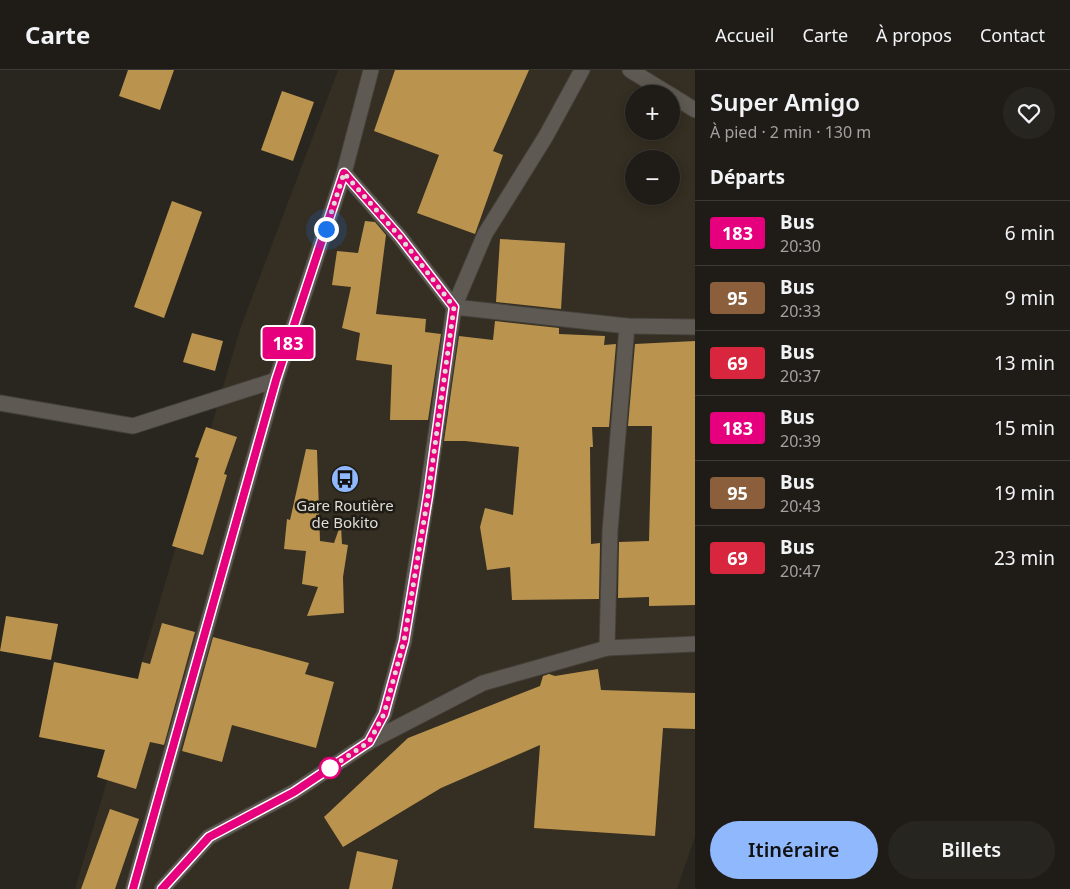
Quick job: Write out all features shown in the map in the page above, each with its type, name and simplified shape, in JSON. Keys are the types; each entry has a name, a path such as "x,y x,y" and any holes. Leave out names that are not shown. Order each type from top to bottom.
{"street":[{"path":"133,889 276,380 344,173 371,70"},
{"path":"369,742 384,714 404,641 428,496 454,307 485,234 546,136 582,70"},
{"path":"630,70 654,85"},
{"path":"680,101 695,110"},
{"path":"344,173 400,237 454,307 627,326 695,327"},
{"path":"607,648 610,531 627,326"},
{"path":"0,403 133,426 276,380"},
{"path":"162,889 209,837 294,792 369,742 484,683 607,648 695,644"}],"shaded area":[{"path":"338,70 695,70 695,837 677,889 75,889 240,329"}],"building":[{"path":"128,70 174,70 160,110 119,96"},
{"path":"395,70 529,70 493,151 503,155 475,234 417,213 439,155 374,131"},
{"path":"282,91 314,102 293,161 261,150"},
{"path":"172,201 202,212 164,318 134,307"},
{"path":"365,221 375,222 386,235 376,314 426,319 425,332 441,334 428,420 390,420 392,365 356,360 360,333 342,328 351,287 332,285 337,251 358,253"},
{"path":"500,239 565,243 561,309 496,302"},
{"path":"495,321 559,328 559,334 605,336 604,345 616,344 609,427 592,427 593,447 590,447 591,544 600,543 599,599 512,600 510,567 487,570 480,527 485,508 513,515 519,447 465,441 444,441 459,336 493,340"},
{"path":"192,333 223,341 215,371 183,362"},
{"path":"695,341 695,605 649,606 649,597 618,598 619,542 649,541 652,426 628,426 635,344"},
{"path":"206,427 237,437 224,474 227,475 203,555 172,546 199,458 195,457"},
{"path":"306,449 317,450 320,541 334,543 341,526 342,544 348,545 343,577 344,613 307,616 318,587 302,584 306,551 284,549 287,519 290,520"},
{"path":"6,616 58,624 51,660 0,651"},
{"path":"162,623 195,632 164,745 150,742 136,789 97,777 105,750 39,737 54,662 138,679 142,662 150,664"},
{"path":"213,637 309,663 305,674 334,682 316,748 232,725 222,762 182,751"},
{"path":"598,669 601,690 695,693 695,729 663,728 655,836 534,828 540,745 441,788 343,847 324,817 408,738 540,686 543,676 549,674 555,676"},
{"path":"110,809 139,819 115,889 81,889"},
{"path":"357,851 398,860 392,889 349,889"}],"bus line":[{"name":"183","path":"133,889 276,380 344,173 400,237 454,307 428,496 404,641 384,714 369,742 294,792 209,837 162,889"}],"place":[{"name":"Gare Routière de Bokito","path":"345,479"}],"route":[{"path":"326,229 344,173 400,237 454,307 428,496 404,641 384,714 369,742 324,772 330,768"}]}
